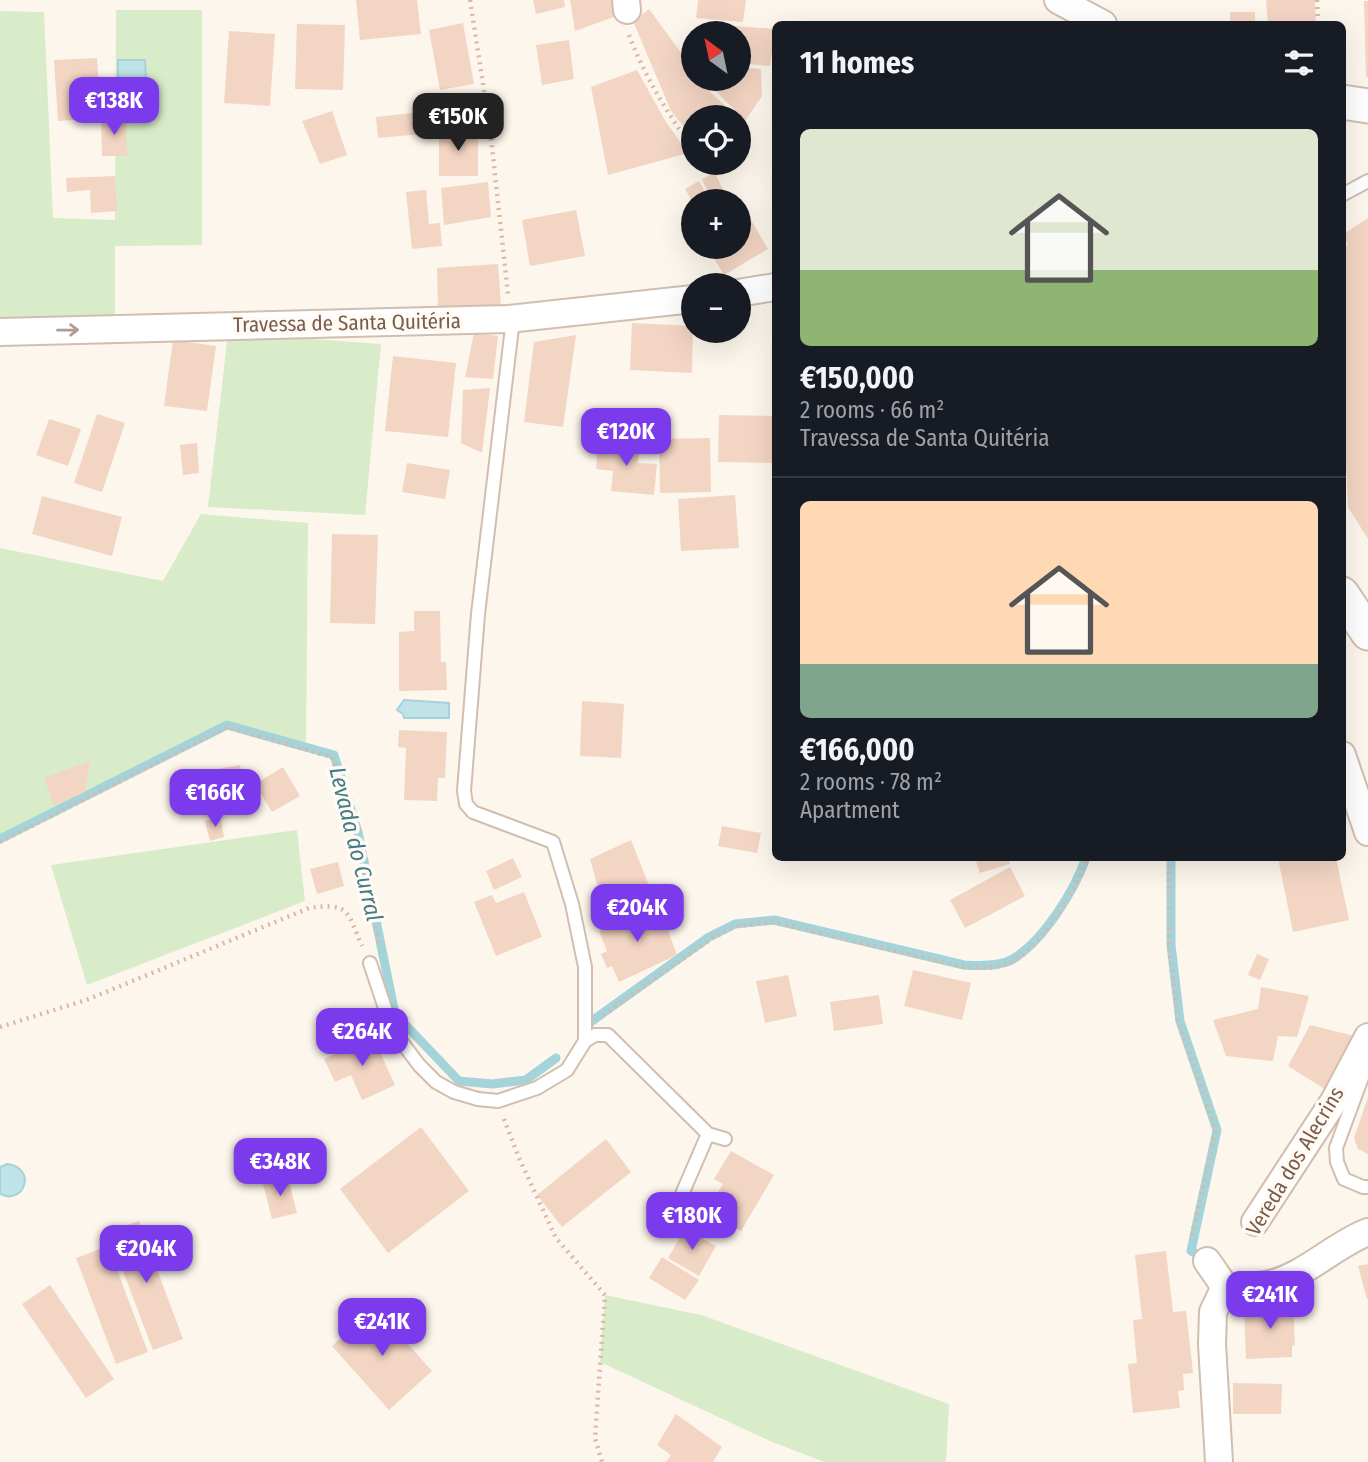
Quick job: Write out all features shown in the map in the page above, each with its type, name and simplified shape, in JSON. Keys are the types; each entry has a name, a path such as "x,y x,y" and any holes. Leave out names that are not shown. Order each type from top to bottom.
{"street":[{"path":"1058,0 1097,21"},
{"path":"1346,103 1368,106"},
{"path":"751,291 772,287"},
{"name":"Travessa de Santa Quitéria","path":"0,332 510,319 681,300"},
{"path":"1346,600 1368,633"},
{"path":"1346,767 1368,832"},
{"name":"Vereda dos Alecrins","path":"1255,1222 1334,1101 1368,1037"},
{"path":"1225,1287 1270,1284 1296,1273 1368,1232"},
{"path":"1207,1261 1225,1287"},
{"path":"1219,1462 1212,1344 1213,1312 1225,1287"}],"lane":[{"path":"1346,193 1368,180"},
{"path":"369,963 387,1014 401,1041 436,1082 454,1092 498,1101 537,1088 566,1070 590,1038 585,967 572,904 553,842 473,812 466,804 464,791 478,614 510,319"},
{"path":"590,1038 608,1035 708,1134 726,1139"},
{"path":"1368,1061 1336,1147 1337,1162 1344,1179 1363,1187 1368,1186"},
{"path":"679,1201 708,1134"}],"path":[{"path":"470,0 490,130 510,319"},
{"path":"1317,0 1318,21"},
{"path":"626,5 627,29 641,66 679,129"},
{"path":"0,842 227,727 332,757 356,833 380,950"},
{"path":"590,1038 593,1022 710,939 736,926 774,922 964,967 980,968 1012,962 1051,927 1087,861"},
{"path":"1169,861 1169,946 1178,1022 1216,1130 1188,1252 1207,1261"},
{"path":"0,1027 89,999 309,908 332,904 348,913 369,963"},
{"path":"498,1101 519,1158 556,1238 605,1295 595,1438 602,1462"}],"green space":[{"path":"116,10 202,10 202,245 115,246 115,325 0,329 0,11 44,12 53,218 115,220"},
{"path":"228,333 381,344 365,515 208,507"},
{"path":"201,514 308,523 306,750 227,727 0,842 0,548 163,581"},
{"path":"297,830 305,901 87,985 51,865"},
{"path":"605,1295 701,1315 949,1404 946,1462 824,1462 770,1441 600,1362"}],"water":[{"path":"118,60 145,60 146,80 118,80"},
{"path":"404,700 449,703 449,718 404,718 397,710"},
{"path":"7,1164 17,1167 25,1178 21,1191 16,1195 0,1194 0,1167"}],"building":[{"path":"356,0 417,0 421,34 360,40"},
{"path":"533,0 564,0 565,7 536,14"},
{"path":"570,0 619,0 622,14 575,31"},
{"path":"698,0 746,0 743,21 696,18"},
{"path":"1266,0 1315,0 1316,21 1268,21"},
{"path":"1364,1 1368,1 1368,77 1366,77"},
{"path":"649,9 681,53 681,91 709,91 724,105 681,105 681,123 671,111 633,21"},
{"path":"1230,12 1255,12 1255,21 1230,21"},
{"path":"463,23 474,84 440,90 429,30"},
{"path":"297,24 345,25 343,90 295,89"},
{"path":"751,27 772,29 770,66 751,64"},
{"path":"229,31 275,34 270,106 224,103"},
{"path":"569,40 574,79 542,85 536,45"},
{"path":"97,58 101,118 58,121 54,60"},
{"path":"751,68 761,69 762,96 751,112 751,105 730,105 716,91 751,91"},
{"path":"637,70 681,143 681,155 608,175 591,87"},
{"path":"332,111 347,155 320,164 302,121"},
{"path":"420,112 422,134 378,138 376,117"},
{"path":"101,118 126,118 127,156 102,156"},
{"path":"439,130 478,130 478,176 439,176"},
{"path":"716,175 723,189 706,189 702,179"},
{"path":"115,176 117,211 91,213 90,190 67,192 66,178"},
{"path":"699,181 704,189 685,189"},
{"path":"488,182 491,217 444,225 441,188"},
{"path":"426,190 429,224 440,223 442,246 412,249 406,192"},
{"path":"576,210 585,256 530,266 522,220"},
{"path":"1368,218 1368,539 1348,507 1346,232"},
{"path":"751,220 768,249 727,273 723,273 714,259 751,259"},
{"path":"498,264 501,306 438,311 437,268"},
{"path":"632,323 681,325 681,343 693,343 692,373 630,370"},
{"path":"474,333 498,336 493,379 465,377"},
{"path":"576,335 563,427 524,422 534,342"},
{"path":"173,340 216,346 207,411 164,406"},
{"path":"393,356 456,363 448,437 385,431"},
{"path":"490,388 482,453 461,443 463,390"},
{"path":"97,414 125,423 102,492 74,483"},
{"path":"719,415 772,416 772,463 718,462"},
{"path":"49,419 81,429 68,466 36,455"},
{"path":"710,438 711,492 660,493 659,439"},
{"path":"598,441 640,444 638,463 657,464 654,495 611,491 613,471 596,469"},
{"path":"197,443 199,473 183,475 180,445"},
{"path":"407,463 450,470 445,499 402,492"},
{"path":"735,495 739,548 681,551 678,499"},
{"path":"42,496 122,517 112,556 32,534"},
{"path":"332,534 378,535 375,624 330,623"},
{"path":"414,611 440,611 441,662 446,662 447,690 399,691 399,632 414,631"},
{"path":"582,701 624,704 621,758 580,756"},
{"path":"399,730 447,732 445,778 438,778 437,801 404,800 406,748 398,747"},
{"path":"90,761 85,792 54,806 44,778"},
{"path":"240,765 243,783 197,791 194,773"},
{"path":"283,767 300,796 272,812 255,784"},
{"path":"220,817 224,837 210,841 205,821"},
{"path":"722,826 761,833 757,853 718,846"},
{"path":"631,840 652,893 604,909 590,859"},
{"path":"513,858 522,877 494,890 486,871"},
{"path":"976,861 1009,861 1010,864 980,873"},
{"path":"1279,861 1337,861 1349,920 1293,932"},
{"path":"338,862 344,886 317,894 310,869"},
{"path":"1010,867 1025,896 965,928 950,900"},
{"path":"524,892 542,937 496,956 474,902 492,895 496,903"},
{"path":"659,906 677,955 619,982 612,966 607,968 601,954 607,951 599,931"},
{"path":"1257,954 1269,959 1260,980 1248,975"},
{"path":"913,970 971,983 962,1020 904,1006"},
{"path":"788,975 797,1016 765,1023 756,981"},
{"path":"1261,987 1309,996 1297,1037 1278,1036 1273,1061 1226,1056 1213,1020 1258,1009"},
{"path":"879,995 883,1024 834,1031 830,1002"},
{"path":"1310,1025 1355,1036 1331,1093 1288,1066"},
{"path":"373,1037 395,1085 362,1100 351,1075 335,1082 324,1059"},
{"path":"1368,1097 1368,1154 1358,1149 1354,1138"},
{"path":"421,1127 469,1191 388,1253 340,1189"},
{"path":"606,1139 631,1172 562,1227 537,1195"},
{"path":"731,1151 774,1175 741,1231 707,1211 723,1184 714,1179"},
{"path":"288,1178 297,1213 272,1219 263,1184"},
{"path":"139,1221 183,1339 153,1350 108,1232"},
{"path":"685,1229 716,1246 699,1276 668,1258"},
{"path":"108,1246 148,1352 116,1364 76,1258"},
{"path":"1166,1251 1173,1312 1186,1311 1193,1373 1183,1374 1184,1390 1178,1391 1180,1408 1133,1413 1128,1364 1137,1363 1133,1320 1142,1319 1135,1255"},
{"path":"662,1257 699,1280 685,1300 649,1278"},
{"path":"1368,1264 1368,1299 1367,1299 1358,1266"},
{"path":"50,1285 114,1379 86,1398 22,1304"},
{"path":"1293,1303 1295,1346 1292,1345 1292,1357 1246,1359 1244,1310 1257,1309 1257,1305"},
{"path":"375,1307 432,1371 389,1410 332,1346"},
{"path":"1233,1383 1282,1384 1281,1414 1233,1414"},
{"path":"676,1414 722,1447 713,1462 666,1462 671,1455 657,1445"}],"waterway":[{"name":"Levada do Curral","path":"0,839 227,725 334,755 358,832 395,1014 459,1081 492,1084 526,1080 556,1058"},
{"name":"Levada do Curral","path":"592,1021 709,937 735,924 774,920 964,965 1002,963 1025,951 1047,927 1074,885 1085,861"},
{"name":"Levada do Curral","path":"1171,861 1171,945 1180,1021 1217,1130 1191,1251 1204,1258"}]}
